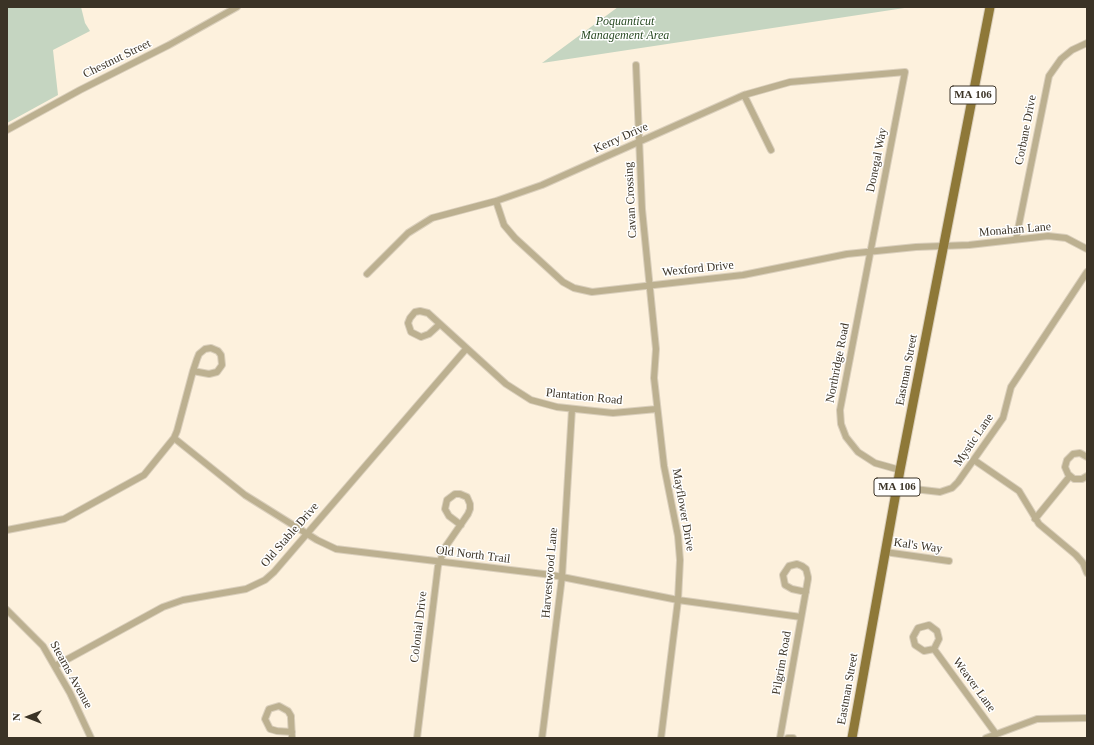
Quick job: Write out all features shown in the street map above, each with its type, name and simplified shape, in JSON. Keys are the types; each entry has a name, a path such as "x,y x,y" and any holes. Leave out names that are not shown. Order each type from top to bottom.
{"main road":[{"name":"Eastman Street","path":"852,738 900,470 990,7"}],"street":[{"name":"Chestnut Street","path":"7,130 80,90 169,46 237,7"},
{"name":"Corbane Drive","path":"1016,239 1049,76 1061,59 1072,50 1087,43"},
{"name":"Cavan Crossing","path":"636,65 643,216 649,285"},
{"name":"Kerry Drive","path":"367,274 399,241 424,222 444,213 496,201 542,185 744,95 790,82 905,72"},
{"name":"Donegal Way","path":"870,252 905,72"},
{"path":"744,95 771,150"},
{"name":"Wexford Drive","path":"496,201 502,220 511,234 553,275 569,286 592,292 744,275 817,259 870,252 916,247 944,247"},
{"name":"Monahan Lane","path":"944,247 1057,236 1074,241 1087,249"},
{"name":"Northridge Road","path":"870,252 842,397 840,417 846,437 858,452 875,463 900,470"},
{"name":"Mystic Lane","path":"897,487 929,492 944,491 955,485 1003,418 1011,388 1087,272"},
{"name":"Mayflower Drive","path":"649,285 656,343 654,372 657,408 664,466 680,548 678,600 661,738"},
{"name":"Plantation Road","path":"440,324 429,334 421,337 411,332 408,323 413,314 423,311 428,313 440,324 466,349 512,389 524,397 539,403 572,408 622,412 657,408"},
{"path":"7,530 64,519 144,475 174,438 193,371 198,356 203,350 213,349 221,355 222,365 218,372 209,374 193,371"},
{"name":"Old Stable Drive","path":"55,666 163,606 255,586 269,577 466,349"},
{"name":"Harvestwood Lane","path":"542,738 562,577 572,408"},
{"name":"Old North Trail","path":"174,438 238,489 307,534 336,549 562,577 678,600 801,617"},
{"path":"1087,457 1078,453 1068,458 1065,467 1070,476 1080,479 1087,476"},
{"path":"974,460 1019,491 1042,528 1076,554 1083,563 1087,573"},
{"path":"1035,519 1070,476"},
{"name":"Colonial Drive","path":"417,738 439,562 446,546 461,525 470,512 470,504 465,496 457,493 448,498 445,507 449,516 461,525"},
{"name":"Kal's Way","path":"885,552 949,561"},
{"name":"Pilgrim Road","path":"780,738 806,592 808,577 806,569 797,564 789,566 783,575 786,585 792,589 806,592"},
{"name":"Stearns Avenue","path":"7,610 39,640 70,693 91,738"},
{"path":"926,625 936,629 939,639 934,649 924,651 915,645 913,637 918,628 926,625"},
{"name":"Weaver Lane","path":"934,649 996,734"},
{"path":"276,706 286,709 290,716 292,735 270,729 265,719 269,709 276,706"},
{"path":"986,738 1043,718 1087,718"},
{"path":"788,738 794,738"}],"green space":[{"path":"7,7 81,7 85,23 90,31 53,50 58,95 7,123"},
{"name":"Poquanticut Management Area","path":"618,7 911,7 542,63"}]}
